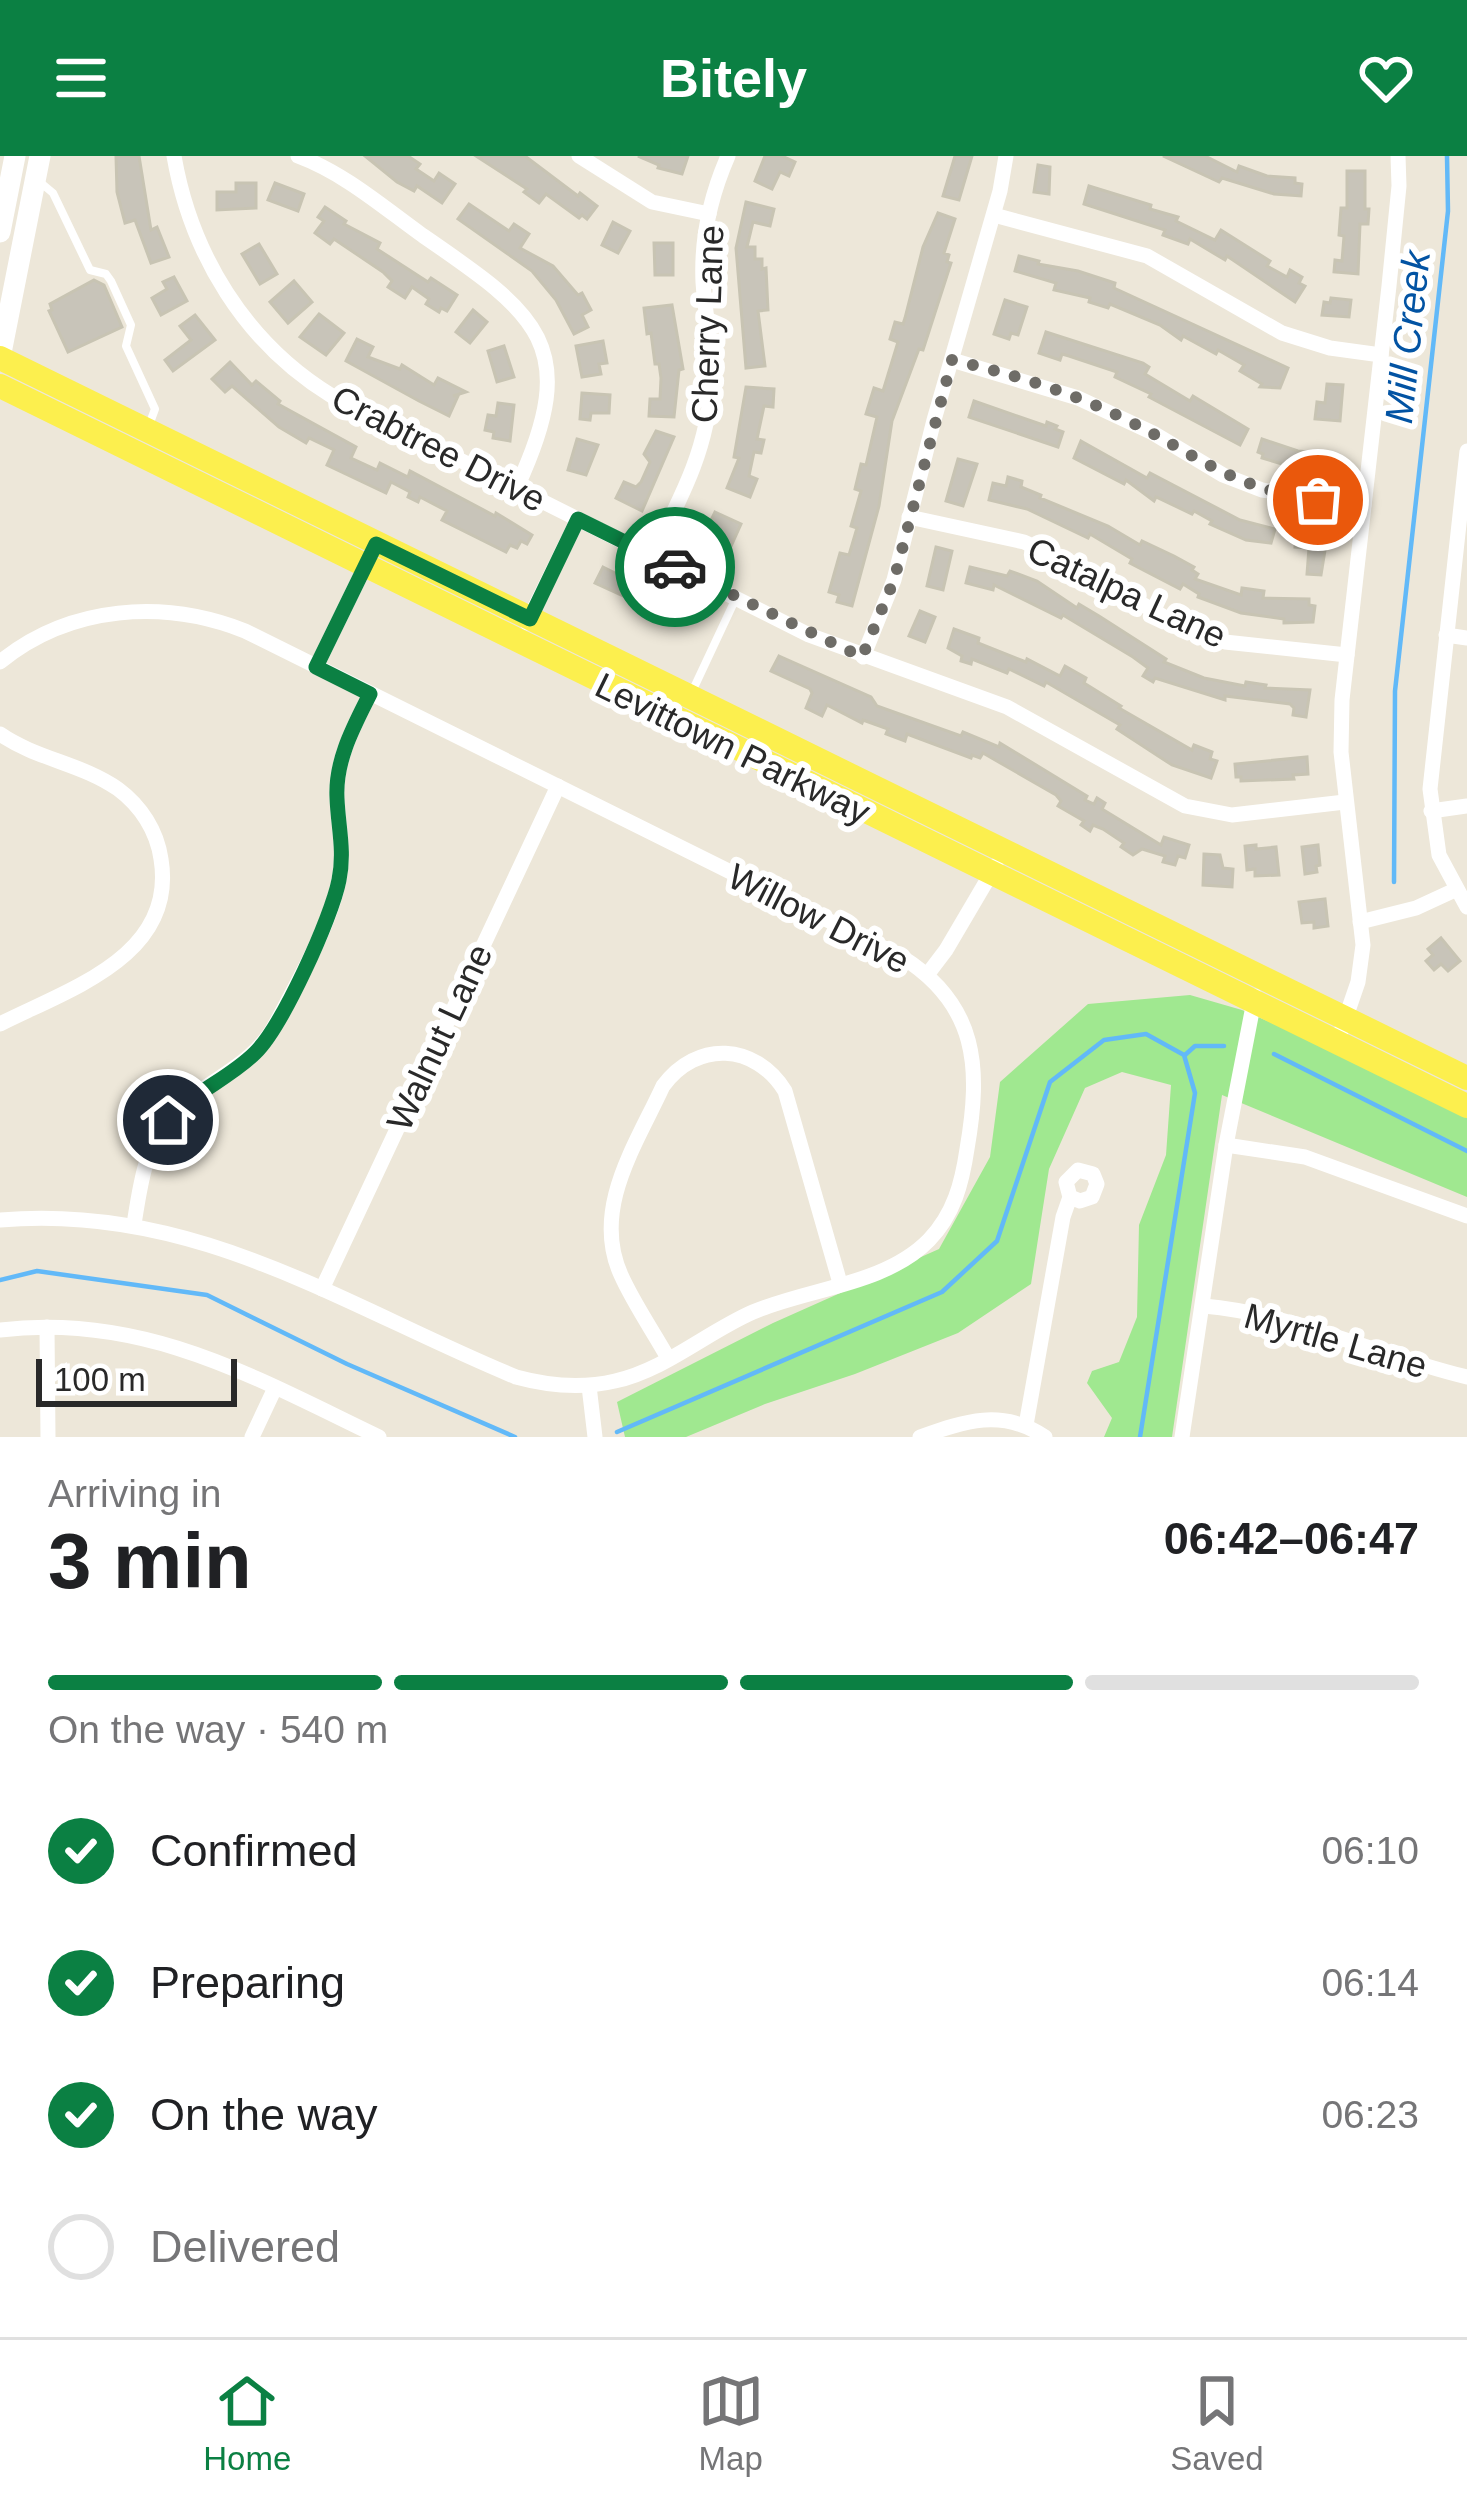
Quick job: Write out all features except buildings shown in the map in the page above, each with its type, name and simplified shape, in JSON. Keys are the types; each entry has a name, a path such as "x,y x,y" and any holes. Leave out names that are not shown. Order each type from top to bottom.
{"main road":[{"path":"0,232 15,156"},
{"path":"0,358 38,167"},
{"name":"Levittown Parkway","path":"0,358 146,430 371,555"},
{"name":"Levittown Parkway","path":"0,386 371,555 997,863 1258,976 1467,1106"},
{"name":"Levittown Parkway","path":"524,631 689,698 1254,1002 1467,1078"}],"street":[{"name":"Crabtree Drive","path":"174,156 200,248 232,303 272,349 332,396 862,657 1007,707 1185,806 1232,815 1345,802"},
{"path":"298,156 334,172 500,289 529,322 545,363 547,407 517,487"},
{"path":"579,156 652,202 709,214"},
{"name":"Cherry Lane","path":"652,556 692,476 706,422 711,382 703,279 709,214 728,156"},
{"path":"862,657 894,580 1006,156"},
{"path":"1341,1030 1361,965 1341,720 1399,186 1398,156"},
{"path":"994,215 1147,256 1282,333 1330,348 1381,355"},
{"path":"952,360 1078,398 1153,433 1223,475 1262,490 1364,505"},
{"path":"1467,452 1431,811 1438,855 1467,907"},
{"name":"Catalpa Lane","path":"909,517 1024,542 1075,565 1178,625 1225,643 1346,655"},
{"path":"524,631 578,519"},
{"path":"316,667 371,555"},
{"name":"Willow Drive","path":"0,662 29,642 76,621 121,612 166,611 226,624 902,957 927,975 961,1019 974,1064 973,1115 957,1196 940,1228 914,1253 883,1270 752,1312 626,1378 589,1386 555,1386 516,1377 219,1245 134,1224 59,1217 0,1220"},
{"path":"1446,635 1467,638"},
{"path":"134,1224 147,1158 156,1138 178,1109 239,1067 267,1040 330,909 342,859 339,771 370,694"},
{"path":"0,734 121,791 153,830 163,879 150,928 129,954 0,1024"},
{"name":"Walnut Lane","path":"322,1288 558,786"},
{"path":"1431,811 1467,806"},
{"path":"927,975 997,863"},
{"path":"1360,922 1416,908 1455,890"},
{"path":"1182,1437 1226,1145 1258,976"},
{"path":"668,1358 621,1275 610,1216 617,1186 663,1086 694,1058 731,1052 756,1060 785,1091 840,1283"},
{"path":"1226,1145 1306,1157 1467,1216"},
{"path":"1026,1426 1070,1197"},
{"name":"Myrtle Lane","path":"1204,1306 1276,1317 1467,1377"},
{"path":"47,1327 48,1437"},
{"path":"0,1330 104,1330 166,1342 226,1364 379,1437"},
{"path":"589,1386 595,1437"},
{"path":"252,1437 275,1388"},
{"path":"920,1437 977,1419 1005,1419 1045,1437"}],"lane":[{"path":"38,167 91,270 106,274 131,325 126,346 155,410 146,430"},
{"path":"689,698 736,597"}],"green space":[{"path":"1190,995 1242,1010 1467,1108 1467,1197 1222,1095 1172,1437 1104,1437 1112,1418 1087,1383 1092,1371 1119,1362 1137,1317 1139,1225 1166,1155 1171,1085 1122,1072 1085,1088 1049,1169 1031,1284 958,1333 855,1374 686,1437 625,1437 617,1402 773,1323 939,1249 990,1157 1000,1082 1088,1004"}],"waterway":[{"name":"Mill Creek","path":"1394,882 1395,691 1448,211 1447,156"},
{"path":"617,1432 942,1292 997,1241 1050,1082 1104,1040 1146,1034 1184,1055 1195,1093 1140,1437"},
{"path":"1185,1055 1195,1046 1224,1046"},
{"path":"1274,1054 1467,1151"},
{"path":"0,1280 37,1271 207,1295 347,1364 515,1437"}],"way so far":[{"path":"675,567 862,657 894,580 952,360 1078,398 1262,490 1318,500"}],"route":[{"path":"168,1120 267,1040 336,893 342,859 339,771 370,694 316,667 376,544 530,619 578,519 675,567"}]}
